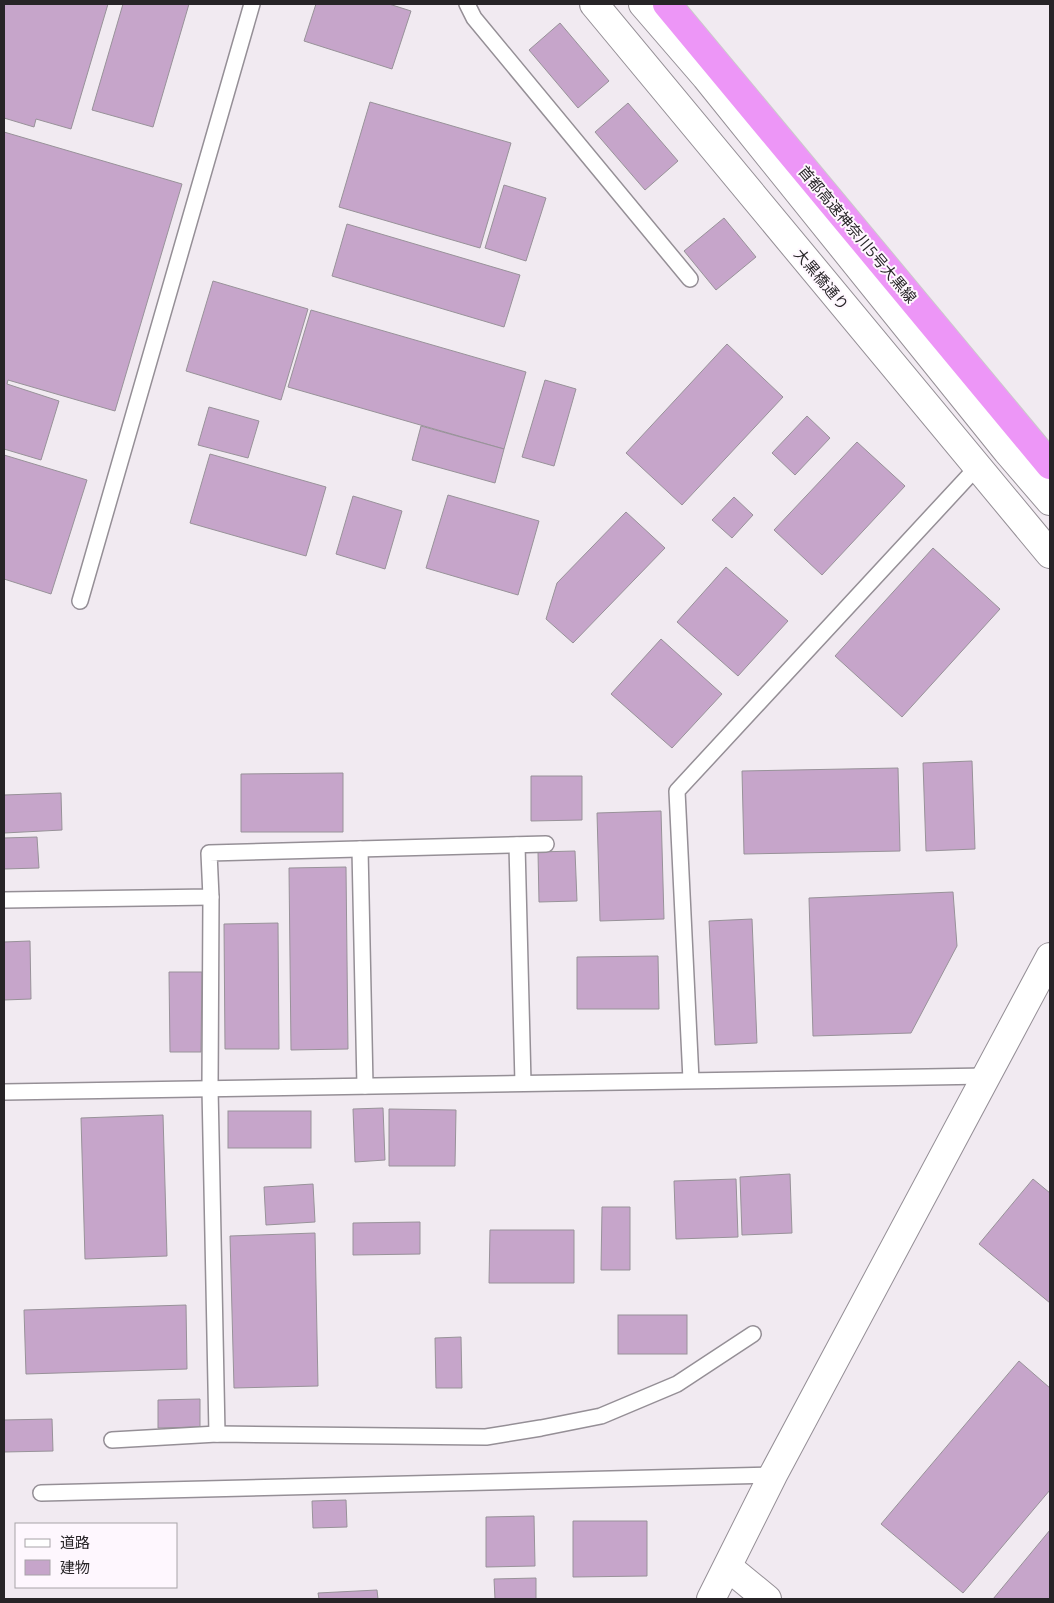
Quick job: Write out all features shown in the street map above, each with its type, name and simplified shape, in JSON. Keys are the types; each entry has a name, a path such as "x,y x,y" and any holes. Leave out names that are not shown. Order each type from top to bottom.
{"highway":[{"name":"首都高速神奈川5号大黒線","path":"667,4 1050,465"},
{"name":"首都高速神奈川5号大黒線","path":"687,4 1050,441"}],"street":[{"name":"大黒橋通り","path":"594,4 1050,554"},
{"path":"643,4 706,77 1007,451 1050,501"},
{"path":"711,1599 773,1475 1050,957"},
{"path":"728,1567 767,1599"}],"lane":[{"path":"80,601 252,4"},
{"path":"467,4 474,18 690,279"},
{"path":"691,1080 677,791 978,466"},
{"path":"517,844 523,1083"},
{"path":"217,1434 210,1088 209,853 546,844"},
{"path":"360,849 365,1086"},
{"path":"4,900 210,897"},
{"path":"4,1092 987,1076"},
{"path":"112,1440 217,1434 486,1437 541,1428 601,1416 677,1384 718,1359 753,1334"},
{"path":"41,1493 773,1475"}],"building":[{"path":"4,4 108,4 71,129 36,119 34,127 4,118"},
{"path":"123,4 189,4 153,127 92,110"},
{"path":"316,4 389,4 411,11 392,69 304,41"},
{"path":"560,23 609,81 578,108 529,50"},
{"path":"370,102 511,143 480,248 339,207"},
{"path":"628,103 678,161 645,190 595,132"},
{"path":"4,132 182,184 115,411 8,380 7,384 59,401 41,460 4,449"},
{"path":"504,185 546,198 526,261 485,248"},
{"path":"724,218 756,257 716,290 684,251"},
{"path":"347,224 520,275 504,327 332,276"},
{"path":"213,281 308,309 281,400 186,371"},
{"path":"311,310 526,372 504,449 288,387"},
{"path":"727,344 783,397 682,505 626,453"},
{"path":"545,380 576,389 554,466 522,457"},
{"path":"209,407 259,421 248,458 198,445"},
{"path":"807,416 830,438 795,475 772,453"},
{"path":"421,426 504,449 495,483 412,460"},
{"path":"857,442 905,486 822,575 774,530"},
{"path":"210,454 326,487 306,556 190,523"},
{"path":"4,455 87,480 51,594 4,579"},
{"path":"448,495 539,521 518,595 426,568"},
{"path":"353,496 402,511 385,569 336,554"},
{"path":"734,497 753,515 732,538 712,520"},
{"path":"626,512 665,548 573,643 546,619 557,583"},
{"path":"933,548 1000,609 902,717 835,656"},
{"path":"726,567 788,621 738,676 677,622"},
{"path":"661,639 722,694 672,748 611,694"},
{"path":"972,761 975,849 926,851 923,763"},
{"path":"898,768 900,851 744,854 742,771"},
{"path":"343,773 343,832 241,832 241,774"},
{"path":"531,776 582,776 582,820 531,821"},
{"path":"61,793 62,830 4,833 4,795"},
{"path":"661,811 664,919 600,921 597,813"},
{"path":"37,837 39,868 4,869 4,838"},
{"path":"575,851 577,901 539,902 538,852"},
{"path":"346,867 348,1049 291,1050 289,868"},
{"path":"953,892 957,946 911,1033 813,1036 809,898"},
{"path":"752,919 757,1043 715,1045 709,921"},
{"path":"278,923 279,1049 225,1049 224,924"},
{"path":"30,941 31,999 4,1000 4,942"},
{"path":"658,956 659,1009 577,1009 577,957"},
{"path":"169,972 202,972 201,1052 170,1052"},
{"path":"383,1108 385,1160 355,1162 353,1109"},
{"path":"389,1109 456,1110 455,1166 389,1166"},
{"path":"228,1111 311,1111 311,1148 228,1148"},
{"path":"163,1115 167,1256 85,1259 81,1118"},
{"path":"790,1174 792,1233 742,1235 740,1177"},
{"path":"736,1179 738,1237 676,1239 674,1181"},
{"path":"1033,1179 1050,1193 1050,1303 979,1244"},
{"path":"313,1184 315,1222 266,1225 264,1187"},
{"path":"602,1207 630,1207 630,1270 601,1270"},
{"path":"420,1222 420,1254 353,1255 353,1223"},
{"path":"490,1230 574,1230 574,1283 489,1283"},
{"path":"315,1233 318,1386 234,1388 230,1236"},
{"path":"186,1305 187,1369 26,1374 24,1310"},
{"path":"618,1315 687,1315 687,1354 618,1354"},
{"path":"461,1337 462,1388 436,1388 435,1338"},
{"path":"1019,1361 1050,1388 1050,1490 963,1593 881,1524"},
{"path":"200,1399 200,1427 158,1428 158,1400"},
{"path":"52,1419 53,1451 4,1452 4,1420"},
{"path":"346,1500 347,1527 313,1528 312,1501"},
{"path":"534,1516 535,1566 486,1567 486,1517"},
{"path":"573,1521 647,1521 647,1576 573,1577"},
{"path":"1050,1530 1050,1599 993,1599"},
{"path":"536,1578 536,1599 495,1599 494,1579"},
{"path":"377,1590 378,1599 319,1599 318,1593"}]}
